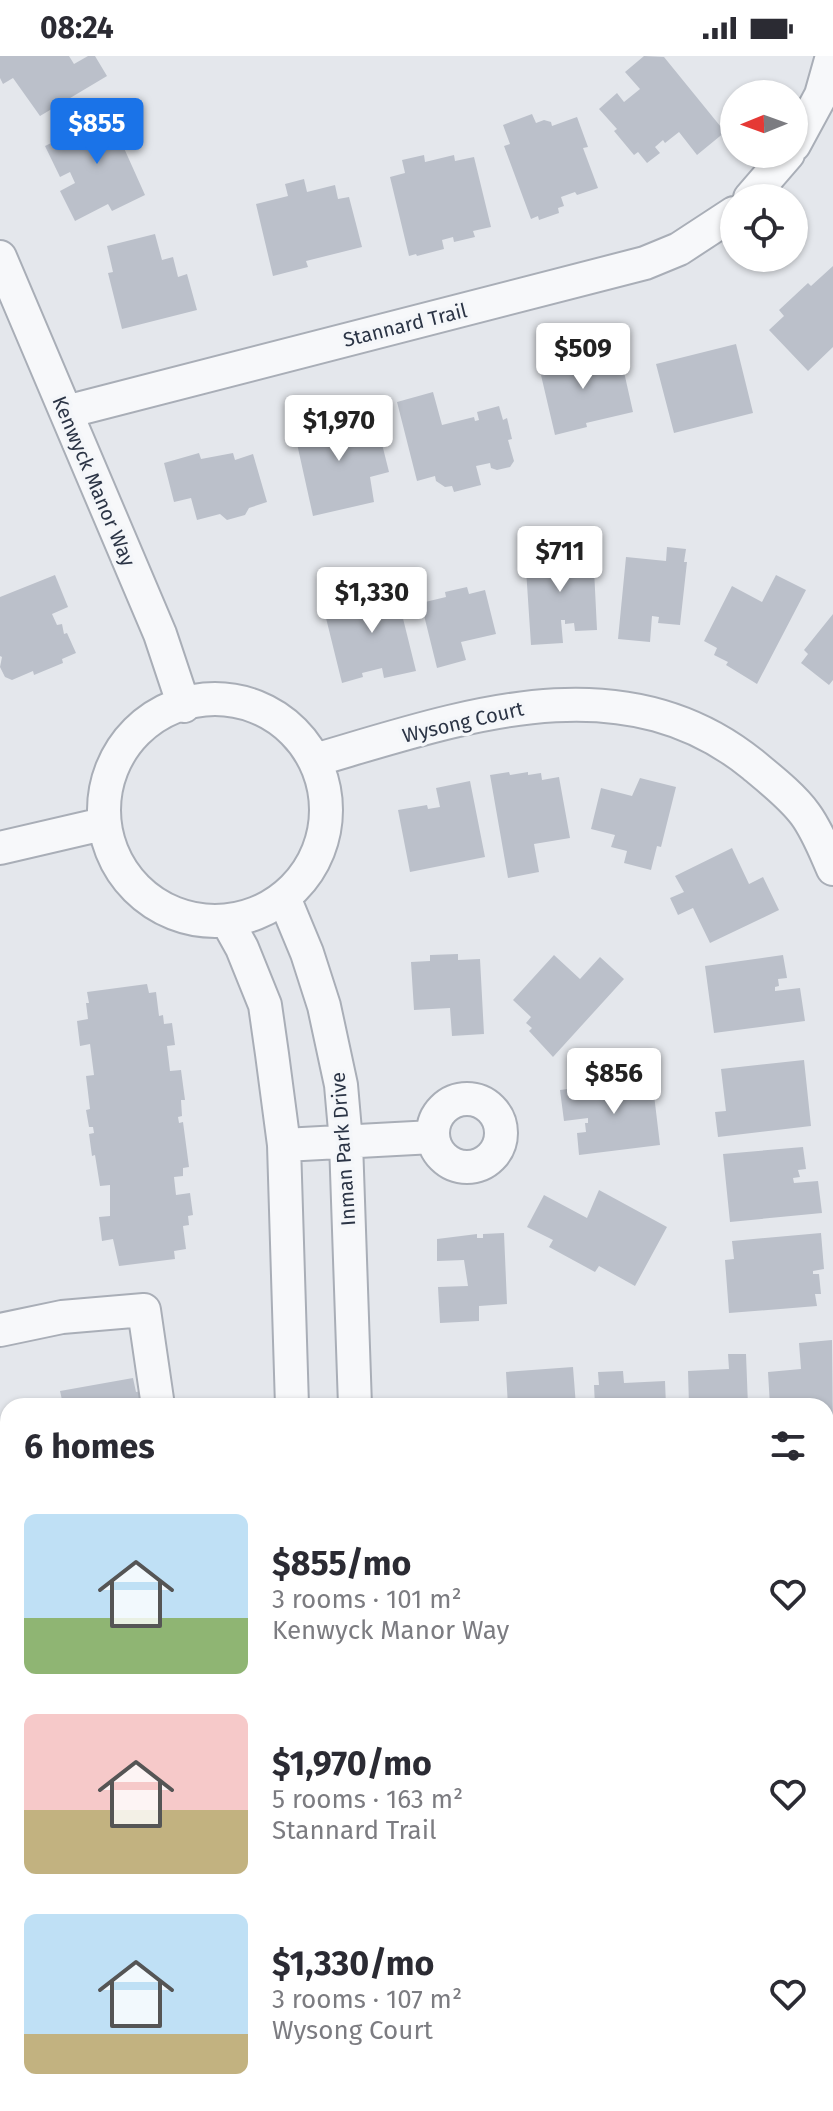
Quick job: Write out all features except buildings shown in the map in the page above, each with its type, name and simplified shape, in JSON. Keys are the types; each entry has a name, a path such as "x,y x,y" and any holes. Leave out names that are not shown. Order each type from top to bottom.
{"street":[{"path":"808,119 821,95 832,56"},
{"path":"762,184 776,168"},
{"name":"Stannard Trail","path":"66,412 645,263 679,249 720,222"},
{"name":"Kenwyck Manor Way","path":"0,257 160,634 184,706"},
{"path":"215,697 256,702 292,724 315,760 325,798 324,824 316,863 285,900 227,921 186,920 142,898 114,864 103,824 106,782 123,745 155,718 215,697"},
{"name":"Wysong Court","path":"315,760 514,708 567,703 649,712 690,725 727,744 767,776 805,813 833,869"},
{"path":"0,848 103,824"},
{"name":"Inman Park Drive","path":"285,900 307,953 336,1052 346,1142 355,1398"},
{"path":"227,921 242,948 265,1005 284,1145 292,1398"},
{"path":"284,1145 433,1137"},
{"path":"0,1330 62,1317 144,1310 157,1398"}]}
